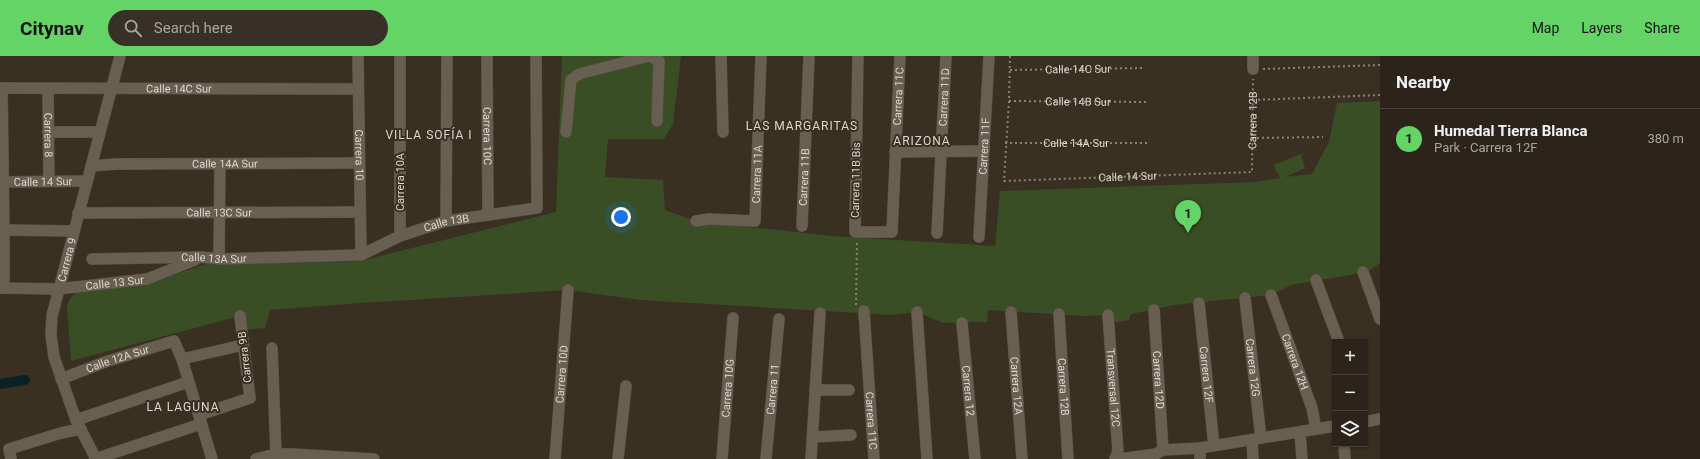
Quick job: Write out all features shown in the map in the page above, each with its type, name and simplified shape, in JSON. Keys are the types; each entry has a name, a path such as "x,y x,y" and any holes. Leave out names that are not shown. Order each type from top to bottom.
{"street":[{"name":"Carrera 9","path":"96,459 78,425 54,357 51,335 52,316 58,288 120,56"},
{"name":"Carrera 10","path":"358,56 361,255"},
{"name":"Carrera 10A","path":"400,56 400,236"},
{"path":"446,221 447,56"},
{"name":"Carrera 10C","path":"487,56 488,215"},
{"name":"Calle 13B","path":"361,255 400,236 446,221 537,208 536,56"},
{"path":"566,132 571,80 579,74 649,56 659,61 657,121"},
{"path":"721,56 723,132"},
{"name":"Carrera 11A","path":"696,221 709,219 755,221 761,56"},
{"name":"Carrera 11B","path":"802,226 809,56"},
{"name":"Carrera 11B Bis","path":"856,234 858,56"},
{"name":"Carrera 11C","path":"856,234 892,232 900,56"},
{"name":"Carrera 11D","path":"937,233 946,56"},
{"name":"Carrera 11F","path":"979,237 989,56"},
{"path":"1253,56 1253,69"},
{"name":"Calle 14C Sur","path":"1,88 358,89"},
{"path":"1,88 4,230 2,288"},
{"name":"Carrera 8","path":"48,89 49,181"},
{"path":"48,132 100,132"},
{"path":"895,152 984,151"},
{"name":"Calle 14A Sur","path":"91,166 359,163"},
{"path":"219,260 220,164"},
{"name":"Calle 14 Sur","path":"2,182 87,182"},
{"name":"Calle 13C Sur","path":"78,213 220,211 360,212"},
{"path":"4,230 74,231"},
{"name":"Calle 13A Sur","path":"92,259 201,258 219,260 361,255"},
{"name":"Calle 13 Sur","path":"2,288 58,288 147,279 201,258"},
{"path":"1363,272 1380,319"},
{"path":"1316,280 1338,339"},
{"name":"Carrera 10D","path":"555,459 568,290"},
{"name":"Carrera 12H","path":"1271,295 1312,408 1316,429"},
{"name":"Carrera 12G","path":"1245,298 1256,439 1253,459"},
{"name":"Carrera 12F","path":"1199,303 1214,446"},
{"name":"Carrera 11C","path":"860,308 874,459"},
{"name":"Carrera 12D","path":"1154,310 1159,454"},
{"path":"917,312 927,459"},
{"name":"Carrera 12A","path":"1011,312 1022,459"},
{"path":"811,459 820,313"},
{"name":"Carrera 12B","path":"1059,314 1068,459"},
{"name":"Transversal 12C","path":"1108,315 1118,451 1116,459"},
{"name":"Carrera 9B","path":"200,420 250,398 240,316"},
{"name":"Carrera 10G","path":"722,459 733,318"},
{"name":"Carrera 11","path":"766,459 778,319"},
{"name":"Carrera 12","path":"962,323 975,459"},
{"name":"Calle 12A Sur","path":"61,379 105,362 174,341 182,359"},
{"path":"212,459 182,359 243,345"},
{"path":"272,348 276,454"},
{"path":"11,459 9,449 78,425 188,382"},
{"path":"618,459 626,386"},
{"path":"815,390 849,390"},
{"path":"1368,418 1380,419"},
{"path":"96,459 200,420"},
{"path":"1120,459 1159,454 1200,454 1214,446 1332,426"},
{"path":"1300,432 1302,459"},
{"path":"813,437 851,435"},
{"path":"1344,447 1345,459"},
{"path":"256,459 276,454 374,459"}],"path":[{"path":"1005,143 1009,101 1010,56"},
{"path":"1253,69 1380,65"},
{"name":"Calle 14C Sur","path":"1010,70 1145,68"},
{"name":"Carrera 12B","path":"1252,172 1253,69"},
{"path":"1253,100 1380,95"},
{"name":"Calle 14B Sur","path":"1009,101 1146,102"},
{"path":"1252,138 1323,137"},
{"name":"Calle 14A Sur","path":"1005,143 1148,143"},
{"name":"Calle 14 Sur","path":"1005,143 1004,181 1252,172"},
{"path":"856,234 860,308"}],"green space":[{"path":"562,56 681,56 673,124 664,139 608,139 605,177 663,180 665,210 696,221 831,236 995,246 1000,191 1255,182 1280,178 1273,165 1301,154 1305,168 1285,177 1312,174 1329,142 1337,103 1380,101 1380,263 1367,272 1291,285 1271,295 1174,305 1131,314 1129,320 1115,322 1108,315 1085,316 988,310 987,322 943,323 917,312 893,315 640,300 568,290 270,310 265,328 242,330 240,316 71,361 67,306 70,298 81,290 146,284 206,264 343,262 364,260 556,212"}],"waterway":[{"path":"0,384 25,380"}],"place":[{"name":"Humedal Tierra Blanca","path":"1188,233"}],"district":[{"name":"LAS MARGARITAS","path":"802,126"},
{"name":"VILLA SOFÍA I","path":"429,135"},
{"name":"ARIZONA","path":"922,141"},
{"name":"LA LAGUNA","path":"183,407"}]}
